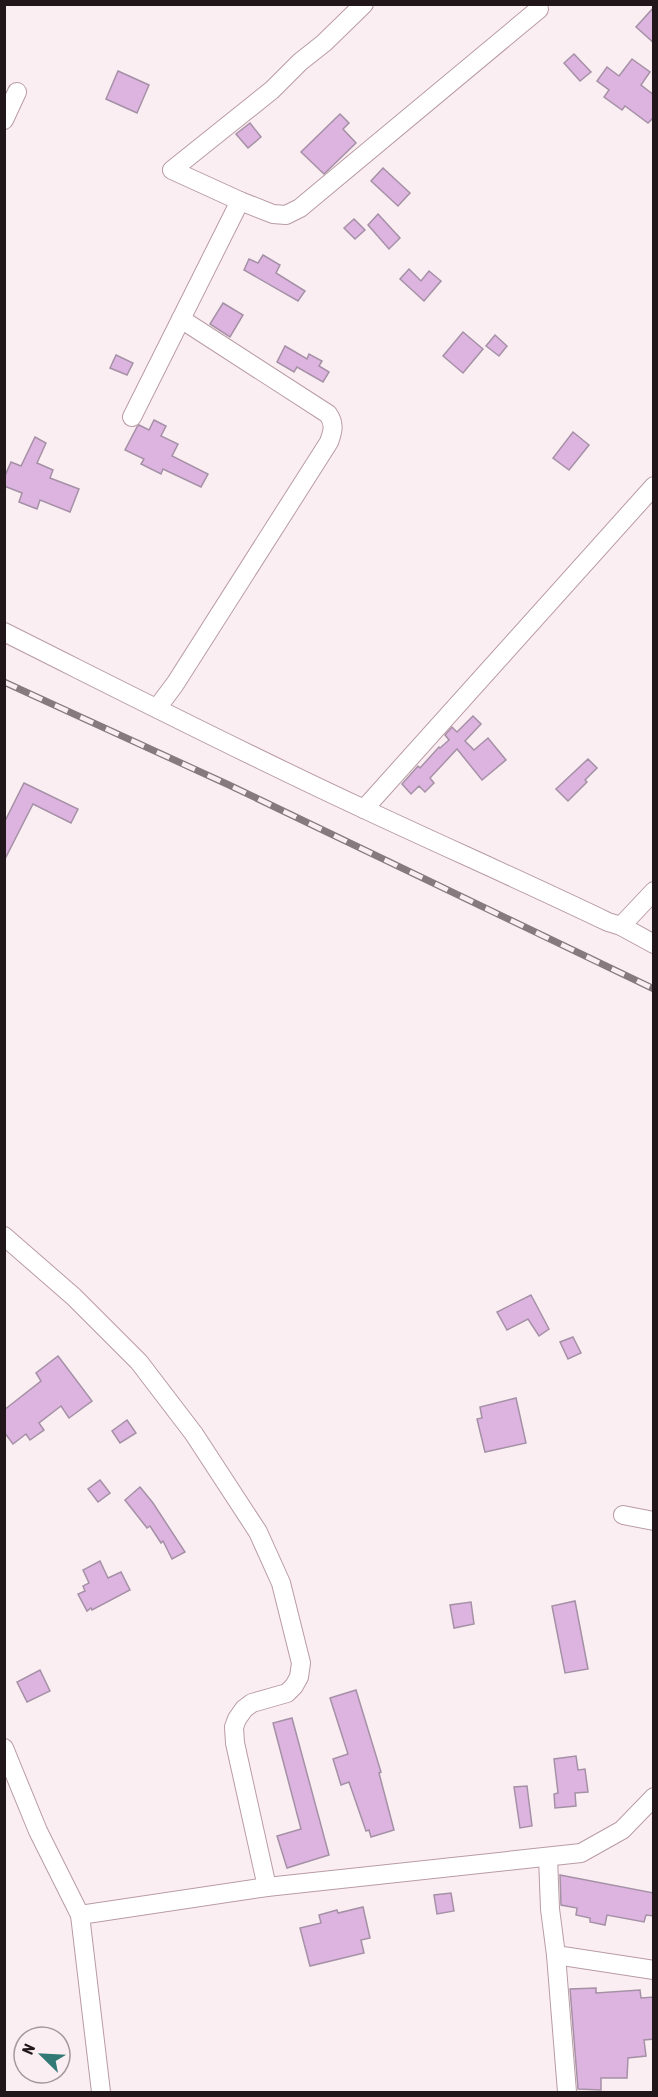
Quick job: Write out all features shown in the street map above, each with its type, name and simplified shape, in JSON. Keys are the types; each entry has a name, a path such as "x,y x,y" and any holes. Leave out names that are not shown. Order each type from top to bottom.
{"street":[{"path":"364,4 272,90 172,170 240,201 273,214 286,215 300,208 539,9"},
{"path":"4,120 17,92"},
{"path":"132,417 240,201"},
{"path":"157,708 175,684 329,442 334,429 328,414 181,319"},
{"path":"364,809 654,486"},
{"path":"4,632 364,809 621,926 654,944"},
{"path":"621,926 654,891"},
{"path":"4,1236 74,1297 139,1362 194,1434 258,1532 281,1583 301,1663 299,1677 287,1693 252,1703 237,1719 234,1727 235,1743 267,1887"},
{"path":"623,1515 654,1521"},
{"path":"4,1748 38,1831 80,1915 101,2092"},
{"path":"80,1915 267,1887 581,1853 622,1830 654,1797"},
{"path":"548,1857 550,1909 567,2092"},
{"path":"556,1955 654,1970"}],"building":[{"path":"654,7 654,43 636,27"},
{"path":"574,54 591,72 580,81 564,63"},
{"path":"632,59 650,72 641,85 654,95 654,117 648,123 625,106 622,110 604,97 609,90 597,81 607,67 619,76"},
{"path":"118,71 149,85 137,113 106,99"},
{"path":"340,114 349,123 343,129 356,143 324,174 301,152"},
{"path":"250,123 261,137 248,148 236,134"},
{"path":"383,168 410,193 398,206 371,181"},
{"path":"378,214 400,238 389,249 368,225"},
{"path":"354,219 365,230 355,239 344,228"},
{"path":"263,255 280,265 276,273 305,291 298,301 244,270 249,259 258,263"},
{"path":"409,269 421,281 429,271 441,281 424,301 400,279"},
{"path":"223,303 243,315 230,337 210,324"},
{"path":"463,332 483,349 463,373 443,356"},
{"path":"495,335 507,346 499,356 486,346"},
{"path":"285,346 307,359 309,354 322,361 319,366 329,372 323,382 297,367 294,372 277,362"},
{"path":"116,355 133,363 127,375 110,368"},
{"path":"154,420 166,426 161,436 178,444 172,456 208,474 201,487 163,469 161,474 141,464 144,459 125,450 137,427 139,425 149,430"},
{"path":"573,432 589,445 569,470 553,458"},
{"path":"35,437 46,443 37,463 53,470 50,478 79,489 70,512 40,500 37,509 19,502 22,493 4,486 4,478 11,462 21,466"},
{"path":"473,716 481,724 465,741 474,750 488,738 506,760 482,780 457,749 430,778 434,783 425,792 419,786 411,794 402,784 418,766 420,768 439,747 449,740 445,735 452,727 457,732"},
{"path":"588,759 597,768 568,801 556,789"},
{"path":"24,783 78,809 71,823 33,804 4,861 4,823"},
{"path":"531,1295 549,1329 539,1336 528,1319 507,1330 497,1312"},
{"path":"573,1337 581,1353 568,1359 560,1342"},
{"path":"58,1356 92,1401 69,1418 61,1406 39,1423 44,1430 30,1440 26,1434 13,1444 4,1432 4,1410 41,1381 36,1373"},
{"path":"516,1398 526,1443 485,1452 477,1419 482,1418 480,1407"},
{"path":"127,1420 136,1433 120,1443 112,1431"},
{"path":"100,1480 110,1493 98,1502 88,1489"},
{"path":"140,1487 185,1552 172,1559 163,1541 161,1543 150,1526 147,1528 125,1500"},
{"path":"100,1561 108,1578 121,1572 130,1590 87,1611 78,1594 85,1591 83,1586 89,1583 83,1570"},
{"path":"575,1601 588,1669 565,1673 552,1606"},
{"path":"471,1602 474,1624 454,1628 450,1605"},
{"path":"40,1670 50,1691 27,1702 17,1682"},
{"path":"356,1690 381,1772 379,1773 394,1830 371,1837 369,1830 366,1831 349,1782 341,1785 333,1759 348,1754 330,1698"},
{"path":"292,1718 329,1855 287,1868 277,1836 301,1829 273,1723"},
{"path":"576,1756 578,1770 585,1769 588,1792 575,1793 576,1806 555,1808 554,1794 558,1793 554,1759"},
{"path":"527,1786 532,1826 520,1828 514,1787"},
{"path":"560,1875 654,1893 654,1916 646,1915 644,1922 607,1915 605,1925 590,1922 590,1918 576,1915 577,1908 561,1905"},
{"path":"451,1893 454,1911 437,1914 434,1895"},
{"path":"363,1907 370,1938 361,1940 364,1953 310,1966 300,1928 321,1923 319,1915"},
{"path":"596,1988 596,1993 640,1990 641,1998 654,1997 654,2039 644,2040 646,2056 628,2058 627,2078 601,2078 601,2090 578,2089 570,1989"}],"railway":[{"path":"4,682 229,785 654,989"}]}
